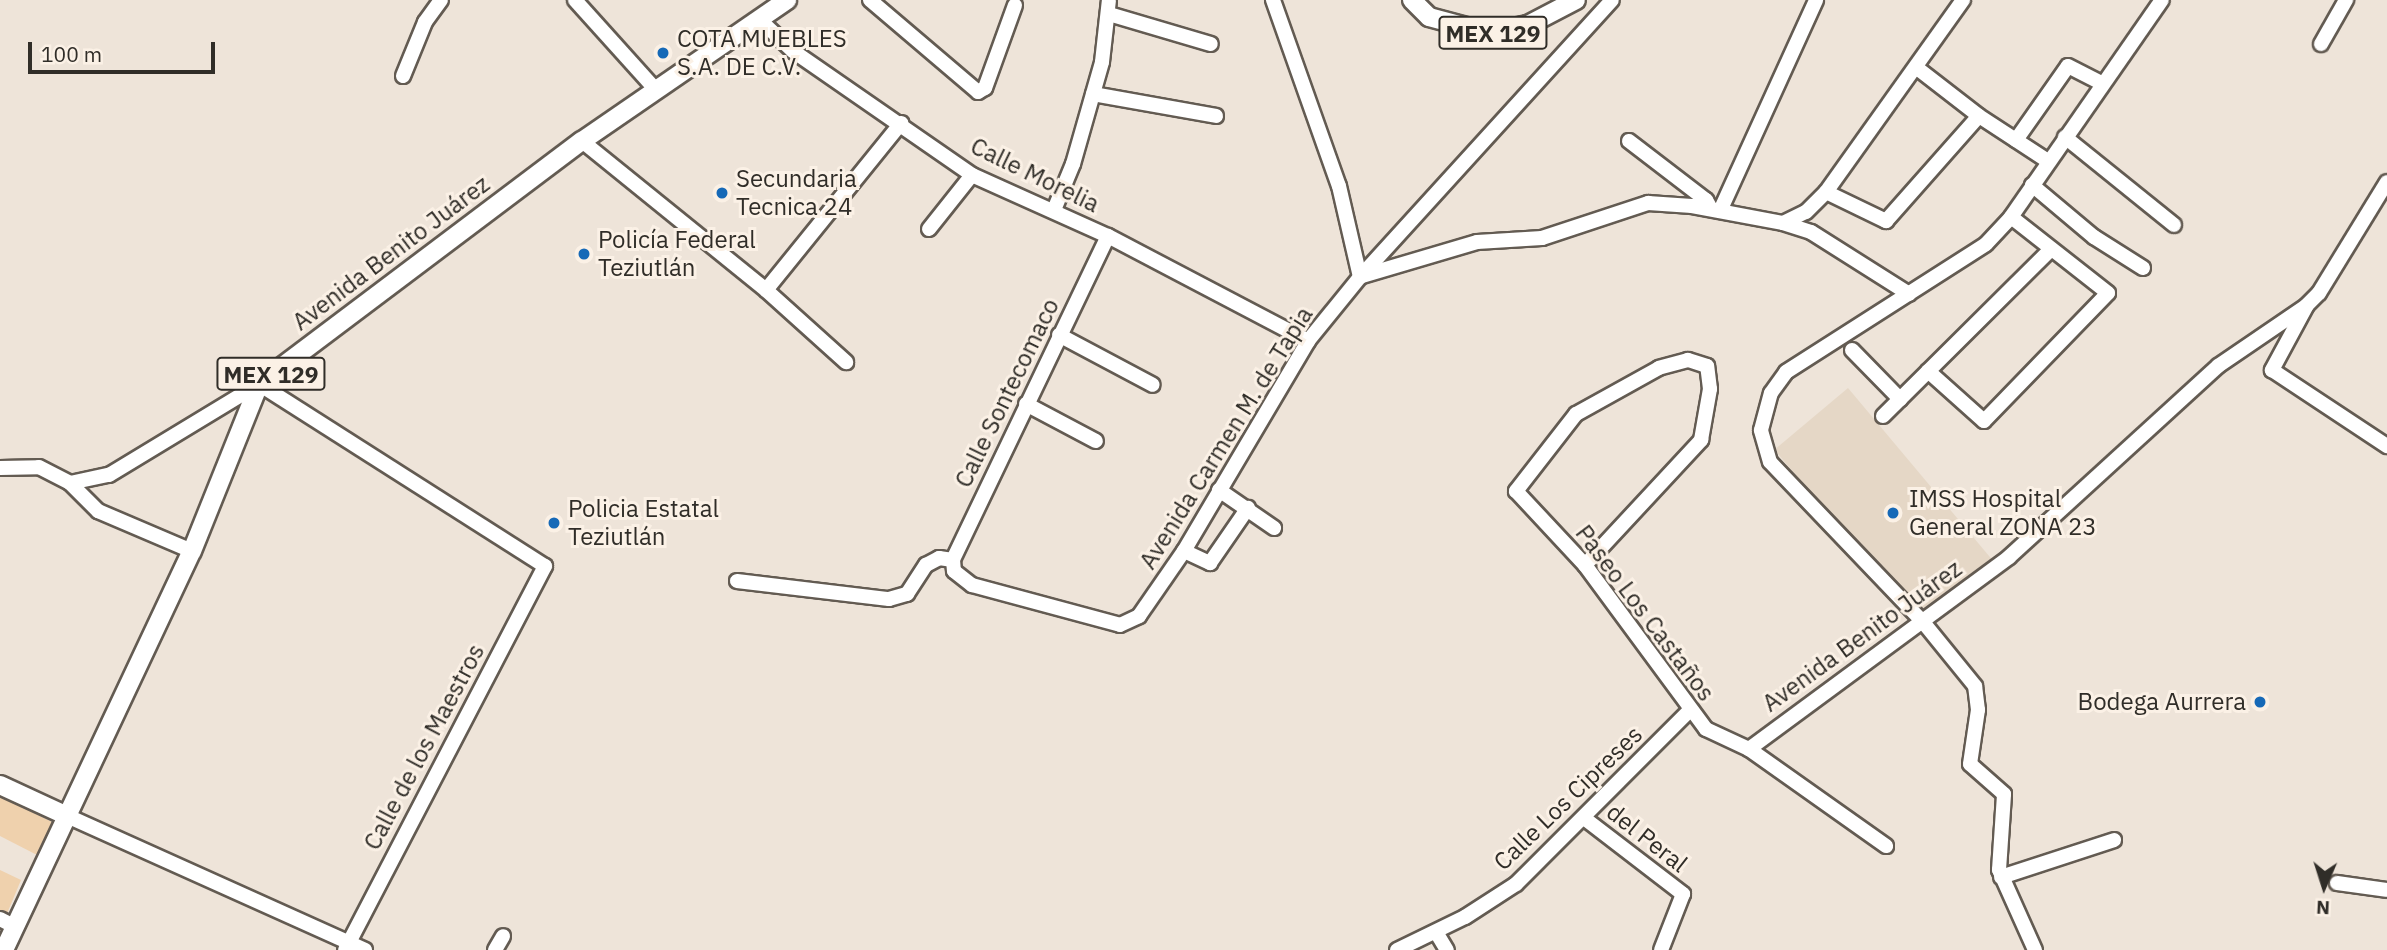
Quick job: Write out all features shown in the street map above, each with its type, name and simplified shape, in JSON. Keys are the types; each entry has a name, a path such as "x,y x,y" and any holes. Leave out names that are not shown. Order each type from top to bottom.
{"main road":[{"name":"Avenida Benito Juárez","path":"258,384 582,141 655,89 761,21 787,0"},
{"name":"MEX 129","path":"1412,0 1429,17 1489,33 1528,25 1576,0"},
{"name":"MEX 129","path":"4,950 8,923 65,815 192,551 258,384"},
{"path":"0,785 65,815"}],"street":[{"path":"403,76 425,22 441,0"},
{"path":"575,0 655,89"},
{"path":"870,0 978,92 985,88 1014,5"},
{"path":"1273,0 1339,186 1360,277 1476,242 1542,239 1648,203 1715,210 1783,223 1811,232 1909,294"},
{"name":"Avenida Carmen M. de Tapia","path":"953,566 972,585 1120,625 1130,622 1184,551 1308,341 1360,277 1612,0"},
{"path":"1715,210 1815,0"},
{"path":"1783,223 1806,212 1826,192 1963,0"},
{"path":"2035,950 2001,877 2004,794 1970,764 1978,710 1975,686 1923,622 1770,462 1761,430 1771,393 1786,372 1829,340 1909,294 1986,244 2011,218 2048,160 2162,0"},
{"path":"2321,44 2346,0"},
{"path":"1054,210 1093,94 1109,7 1211,44"},
{"name":"Calle Morelia","path":"761,21 793,51 901,123 972,175 1108,236 1308,341"},
{"path":"2016,140 2068,66 2103,84"},
{"path":"1917,68 1979,116 2048,160"},
{"path":"1093,94 1216,117"},
{"path":"1826,192 1886,221 1979,116"},
{"path":"766,290 901,123"},
{"path":"2065,137 2174,225"},
{"path":"582,141 766,290 846,362"},
{"path":"1629,141 1706,200 1715,210"},
{"path":"929,229 972,175"},
{"name":"Avenida Benito Juárez","path":"1749,749 2008,557 2218,366 2306,306 2387,182"},
{"path":"2032,185 2094,237 2143,268"},
{"path":"1928,371 1984,421 2108,293 2011,218"},
{"name":"Calle Sontecomaco","path":"953,566 1026,404 1108,236"},
{"path":"1883,416 2051,249"},
{"path":"2306,306 2272,370 2387,446"},
{"path":"1059,335 1153,385"},
{"path":"1852,351 1900,399"},
{"name":"Paseo Los Castaños","path":"1585,565 1701,440 1710,389 1707,366 1688,360 1659,368 1576,414 1516,491 1585,565 1706,729 1749,749 1886,846"},
{"path":"70,483 109,475 258,384"},
{"name":"Calle de los Maestros","path":"258,384 545,566 346,946"},
{"path":"1026,404 1096,441"},
{"path":"0,468 39,467 70,483 98,511 192,551"},
{"path":"1219,490 1275,528"},
{"path":"1184,551 1210,563 1248,508"},
{"path":"737,581 888,599 907,594 926,565 939,558 953,566"},
{"name":"Calle Los Cipreses","path":"1397,950 1436,932 1516,884 1690,710"},
{"path":"65,815 346,946 365,950"},
{"name":"del Peral","path":"1584,818 1683,894 1661,950"},
{"path":"2001,877 2115,839"},
{"path":"2337,883 2387,890"},
{"path":"1436,932 1447,950"},
{"path":"495,950 503,936"}],"shaded area":[{"name":"IMSS Hospital General ZONA 23","path":"1848,388 1993,560 1919,622 1774,450"},
{"path":"0,796 52,822 39,856 0,836"},
{"path":"0,870 21,880 6,916 0,913"}],"place":[{"name":"COTA MUEBLES S.A. DE C.V.","path":"663,53"},
{"name":"Secundaria Tecnica 24","path":"722,193"},
{"name":"Policía Federal Teziutlán","path":"584,254"},
{"name":"IMSS Hospital General ZONA 23","path":"1893,513"},
{"name":"Policia Estatal Teziutlán","path":"554,523"},
{"name":"Bodega Aurrera","path":"2260,702"}]}
